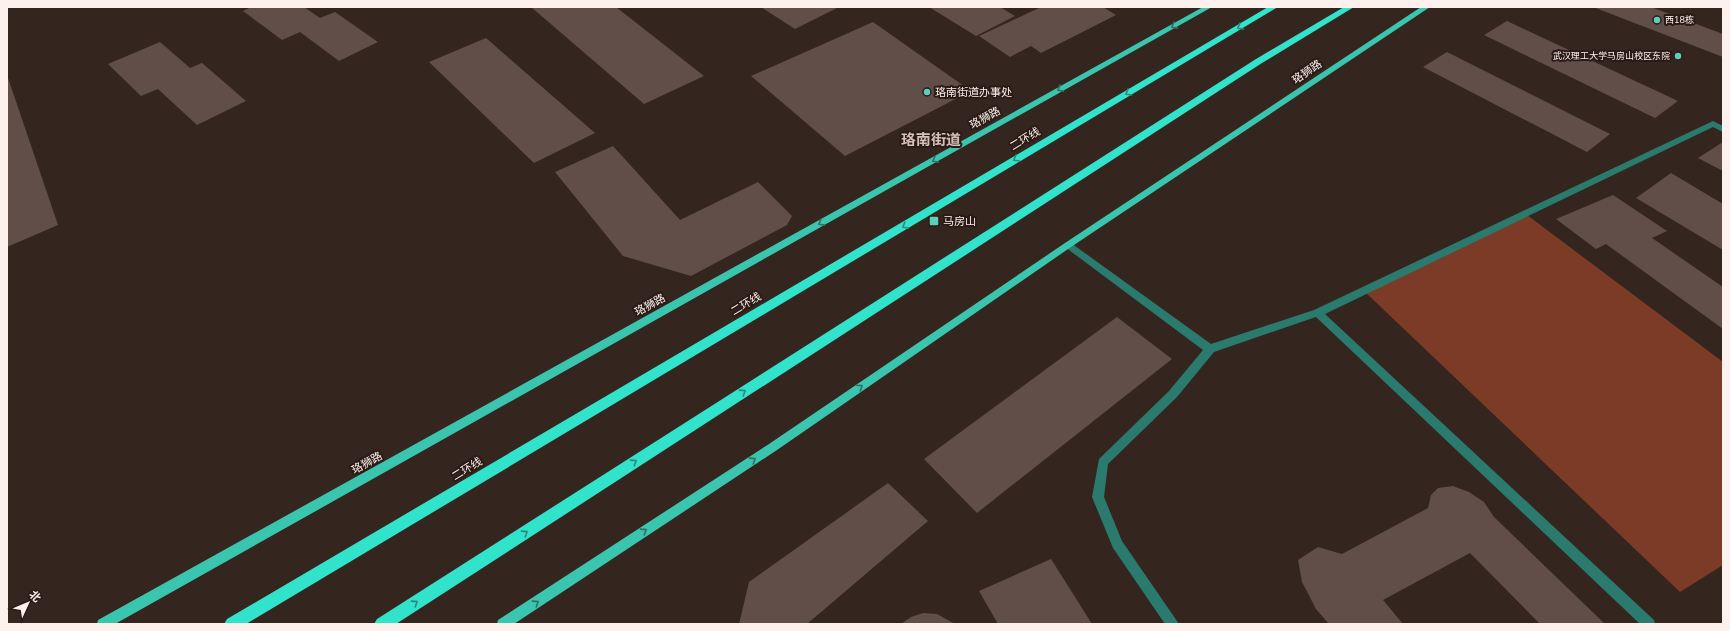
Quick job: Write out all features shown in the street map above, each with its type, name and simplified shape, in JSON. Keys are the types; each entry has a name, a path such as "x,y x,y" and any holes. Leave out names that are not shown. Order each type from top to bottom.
{"highway":[{"name":"二环线","path":"232,624 1274,7"},
{"path":"382,624 1259,61 1350,7"}],"main road":[{"name":"珞狮路","path":"103,624 1208,7"},
{"name":"珞狮路","path":"503,624 766,451 1068,245 1426,7"}],"lane":[{"path":"1173,624 1117,544 1098,497 1103,462 1173,394 1210,349 1318,313 1713,124 1723,129"},
{"path":"1068,245 1210,349"},
{"path":"1318,313 1649,624"}],"shaded area":[{"path":"1527,215 1723,362 1723,565 1680,592 1364,291"}],"building":[{"path":"251,7 304,7 320,18 335,12 378,42 339,61 300,32 282,40 243,11"},
{"path":"531,7 616,7 704,76 644,104"},
{"path":"761,7 836,7 837,8 795,29"},
{"path":"929,7 1000,7 1015,16 976,36"},
{"path":"1041,7 1103,7 1116,15 1041,53 1031,46 1010,57 979,36"},
{"name":"西18栋","path":"1593,7 1651,7 1723,34 1723,57"},
{"path":"1507,21 1678,101 1655,118 1484,35"},
{"path":"873,22 971,91 845,156 751,76"},
{"path":"486,38 595,133 534,163 429,62"},
{"path":"160,42 190,68 202,63 246,101 197,125 158,89 141,96 108,64"},
{"path":"1447,52 1610,134 1587,152 1423,67"},
{"path":"7,75 58,225 7,247"},
{"path":"1723,142 1723,171 1698,158"},
{"path":"613,146 680,220 758,182 792,216 787,225 691,276 623,256 555,172"},
{"path":"1671,173 1723,204 1723,250 1636,198"},
{"path":"1613,195 1667,231 1652,238 1723,287 1723,329 1606,244 1596,249 1556,219"},
{"path":"1117,317 1172,359 977,513 924,459"},
{"path":"888,483 928,521 807,624 739,624 749,582"},
{"path":"1453,486 1469,492 1484,502 1494,517 1605,624 1540,624 1470,553 1383,600 1403,624 1329,624 1316,609 1302,582 1298,560 1318,547 1342,554 1428,508 1431,495 1438,488"},
{"path":"1051,559 1092,624 998,624 979,591"},
{"path":"923,613 937,614 955,624 901,624 911,617"}],"place":[{"name":"西18栋","path":"1657,20"},
{"name":"武汉理工大学马房山校区东院","path":"1678,56"},
{"name":"珞南街道办事处","path":"927,92"},
{"name":"马房山","path":"934,221"}],"district":[{"name":"珞南街道","path":"931,140"}]}
